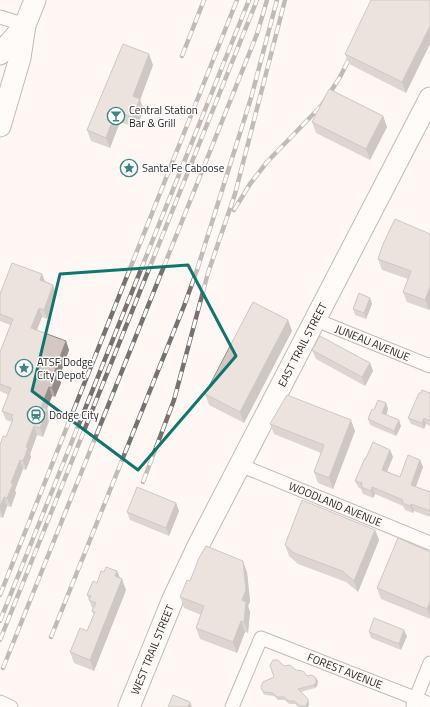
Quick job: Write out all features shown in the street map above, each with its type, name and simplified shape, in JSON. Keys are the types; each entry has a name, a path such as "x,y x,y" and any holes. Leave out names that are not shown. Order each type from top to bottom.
{"main road":[{"path":"0,126 20,58 25,25 35,0"},
{"path":"0,54 25,25"},
{"name":"EAST TRAIL STREET","path":"176,593 200,542 430,98"},
{"name":"WEST TRAIL STREET","path":"129,707 176,593"}],"street":[{"path":"0,17 25,25"},
{"name":"JUNEAU AVENUE","path":"316,320 430,366"},
{"name":"WOODLAND AVENUE","path":"240,465 430,543"},
{"name":"FOREST AVENUE","path":"232,707 260,638 414,703 430,704"},
{"path":"414,703 430,663"},
{"path":"0,702 11,707"}],"highlighted area":[{"path":"188,265 236,356 138,470 32,391 60,274"}],"building":[{"path":"371,0 430,0 430,26 402,82 345,54"},
{"path":"123,44 149,54 133,96 140,99 132,117 116,111 106,138 87,130"},
{"path":"329,89 383,116 366,149 312,122"},
{"path":"395,219 430,234 430,287 425,300 403,292 411,271 378,259 383,244"},
{"path":"12,263 42,274 40,280 53,285 44,310 39,308 31,328 66,341 54,373 57,374 52,388 49,387 41,407 47,409 40,428 34,426 26,447 28,448 23,461 20,460 11,483 13,484 7,498 4,497 0,507 0,445 3,436 6,437 13,419 11,418 13,415 2,411 11,388 0,384 0,352 13,319 0,314 0,294"},
{"path":"359,293 370,298 364,313 353,309"},
{"path":"253,302 288,320 240,412 205,394"},
{"path":"320,336 370,363 362,377 312,350"},
{"path":"422,390 430,393 430,421 424,418 422,423 408,418 419,393 421,393"},
{"path":"287,395 351,420 329,478 314,472 324,445 270,424"},
{"path":"378,400 386,403 382,413 399,420 394,431 368,419"},
{"path":"373,442 390,450 382,470 400,477 408,455 420,460 411,485 430,492 430,511 411,504 410,506 402,503 403,500 372,487 371,491 361,487 362,483 355,481"},
{"path":"137,487 176,503 166,528 127,512"},
{"path":"302,500 375,530 354,581 342,571 294,553 285,545"},
{"path":"398,538 430,552 430,601 427,609 377,588"},
{"path":"206,546 243,561 246,590 242,600 246,602 244,622 241,621 233,642 196,628 204,606 180,597 187,580 190,581 199,558"},
{"path":"106,567 117,571 115,576 122,579 90,660 70,652 80,628 87,631 95,612 92,611 96,603 89,600 91,596 87,595 93,581 97,583 101,571 104,572"},
{"path":"374,618 404,630 399,644 369,632"},
{"path":"273,660 278,660 284,666 290,665 296,670 303,671 307,676 312,675 316,678 316,683 314,685 298,689 308,699 306,706 300,706 294,701 288,701 284,697 277,697 273,693 264,692 262,690 261,687 263,682 274,677 270,665"},
{"path":"173,695 190,702 188,707 168,707"}],"railway":[{"path":"182,56 204,0"},
{"path":"0,595 237,0"},
{"path":"0,621 249,0"},
{"path":"0,640 257,0"},
{"path":"3,668 257,34 267,0"},
{"path":"51,637 184,306 197,270 251,98 277,0"},
{"path":"143,482 174,400 208,273 235,194 285,0"},
{"path":"234,210 250,184 267,162 322,105 340,77 353,51"}],"place":[{"name":"Central Station Bar & Grill","path":"116,116"},
{"name":"Santa Fe Caboose","path":"129,168"},
{"name":"ATSF Dodge City Depot","path":"24,368"},
{"name":"Dodge City","path":"36,415"}]}
